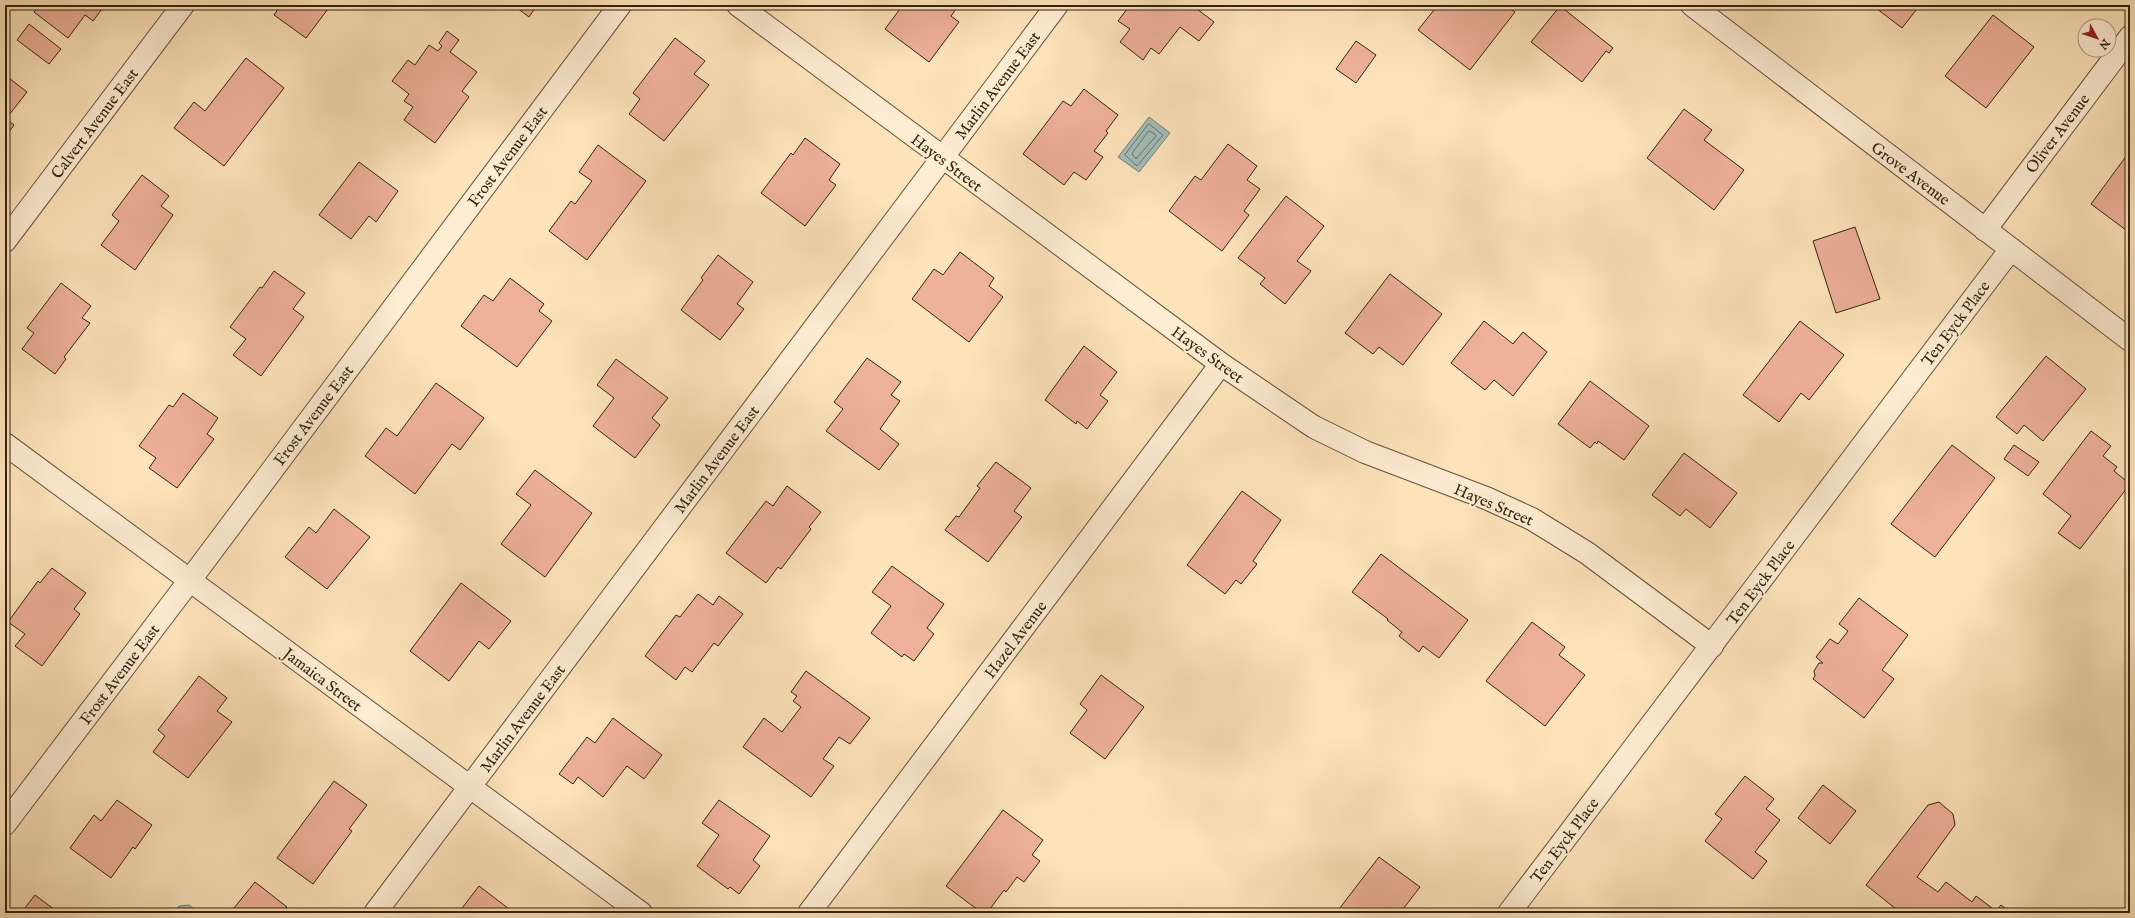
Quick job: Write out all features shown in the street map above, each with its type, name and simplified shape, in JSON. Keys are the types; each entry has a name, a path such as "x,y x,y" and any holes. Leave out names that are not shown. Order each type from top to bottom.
{"street":[{"name":"Calvert Avenue East","path":"5,241 183,5"},
{"name":"Frost Avenue East","path":"5,824 190,580 620,5"},
{"name":"Hayes Street","path":"738,5 943,159 1221,364 1314,427 1365,452 1486,498 1532,519 1587,552 1712,646"},
{"name":"Marlin Avenue East","path":"375,913 943,159 1057,5"},
{"name":"Grove Avenue","path":"1704,9 1985,230 2130,340"},
{"name":"Oliver Avenue","path":"1985,230 2130,37"},
{"name":"Ten Eyck Place","path":"1509,913 2011,249"},
{"name":"Hazel Avenue","path":"809,913 1221,364"},
{"name":"Jamaica Street","path":"5,444 469,788 641,913"}],"water":[{"path":"1149,117 1170,133 1139,172 1118,157"},
{"path":"189,905 200,913 174,913 179,906"}],"building":[{"path":"39,5 105,5 93,21 85,15 68,38 34,12"},
{"path":"281,5 331,5 306,38 274,15"},
{"path":"513,5 537,5 529,17"},
{"path":"903,5 959,5 951,16 959,22 929,62 885,29"},
{"path":"1130,5 1200,5 1197,9 1214,22 1199,41 1180,27 1159,54 1151,48 1143,60 1120,42 1130,29 1118,21"},
{"path":"1438,5 1506,5 1515,12 1470,70 1418,30"},
{"path":"1872,5 1920,5 1902,28"},
{"path":"1560,6 1613,48 1609,53 1606,51 1582,82 1531,42"},
{"path":"1993,15 2034,47 1986,108 1945,76"},
{"path":"29,24 61,49 49,64 17,40"},
{"path":"447,31 459,40 450,52 477,72 462,91 469,97 435,143 404,120 413,107 404,101 409,94 392,81 408,60 415,65 429,45 438,51 442,46 439,43"},
{"path":"675,38 705,61 694,74 709,85 664,141 629,114 640,99 633,93"},
{"path":"1356,41 1376,55 1356,83 1336,69"},
{"path":"246,58 284,88 224,166 174,128 194,102 205,111"},
{"path":"5,75 27,92 6,119 14,125 5,137"},
{"path":"1084,89 1118,115 1106,131 1108,133 1094,151 1103,157 1086,180 1074,172 1064,185 1023,154 1063,101 1071,106"},
{"path":"1684,109 1712,130 1704,140 1744,170 1714,210 1647,158"},
{"path":"805,138 840,164 829,180 836,185 805,226 761,193 791,153 793,155"},
{"path":"1228,144 1257,166 1247,180 1260,189 1244,211 1249,215 1222,251 1169,211 1195,176 1201,180"},
{"path":"598,145 646,181 587,260 549,231 571,201 575,204 592,181 579,172"},
{"path":"2130,151 2130,233 2091,204"},
{"path":"359,162 398,191 376,222 369,216 351,239 319,215"},
{"path":"142,175 169,196 161,206 173,215 135,270 101,245 119,221 112,215"},
{"path":"1286,196 1324,226 1297,261 1311,271 1285,304 1260,284 1265,278 1238,258"},
{"path":"1855,227 1880,299 1836,313 1813,241"},
{"path":"960,252 994,278 989,286 1003,297 969,342 912,299 934,269 943,275"},
{"path":"718,255 753,282 737,304 744,309 720,340 681,310 703,280 701,278"},
{"path":"274,271 305,293 293,309 304,317 261,376 233,355 246,339 230,327"},
{"path":"1390,274 1442,314 1403,365 1379,347 1373,354 1345,333"},
{"path":"510,278 544,304 539,311 552,321 517,367 461,326 484,295 493,301"},
{"path":"61,283 91,306 82,318 90,323 64,357 66,359 55,374 22,349 34,333 27,328"},
{"path":"1484,321 1513,344 1523,332 1547,352 1513,396 1494,380 1485,390 1451,363"},
{"path":"1800,321 1844,355 1809,400 1801,393 1779,422 1743,395"},
{"path":"1084,346 1117,372 1100,395 1108,401 1087,429 1077,421 1076,424 1045,400"},
{"path":"2046,356 2086,389 2043,441 2024,425 2017,434 1996,417"},
{"path":"867,358 901,382 891,395 900,401 880,429 899,444 879,470 826,431 843,409 834,402"},
{"path":"616,359 668,398 652,418 660,425 635,458 593,426 614,398 597,385"},
{"path":"1590,381 1649,426 1624,460 1598,441 1597,444 1595,442 1590,448 1558,424"},
{"path":"436,383 484,418 460,450 452,444 415,494 365,456 386,428 397,436"},
{"path":"183,393 218,418 207,434 214,439 177,488 149,468 156,458 139,446 169,405 173,407"},
{"path":"2091,431 2111,446 2103,456 2117,467 2114,471 2130,484 2080,549 2058,533 2071,516 2043,494"},
{"path":"1952,445 1995,478 1935,557 1891,524"},
{"path":"2014,445 2039,462 2028,476 2004,459"},
{"path":"1684,453 1737,493 1710,528 1686,509 1680,516 1652,495"},
{"path":"996,462 1031,488 1014,511 1022,517 988,562 945,530 956,516 959,517 980,488 977,486"},
{"path":"535,470 592,513 545,577 501,544 531,505 516,494"},
{"path":"787,486 821,512 809,527 811,529 781,569 778,567 766,583 726,553 766,501 773,506"},
{"path":"1242,491 1281,520 1253,561 1257,564 1241,584 1236,580 1225,594 1187,565"},
{"path":"334,509 370,537 327,589 285,557 309,527 316,533"},
{"path":"1381,554 1468,620 1439,658 1423,646 1419,652 1399,636 1402,632 1387,620 1388,619 1352,592"},
{"path":"892,566 944,604 927,628 934,634 914,661 904,654 902,657 871,633 891,606 872,592"},
{"path":"52,568 86,593 74,609 80,614 42,666 15,646 25,634 8,622 38,581 40,583"},
{"path":"461,583 511,621 489,649 479,641 449,681 410,651"},
{"path":"698,594 713,605 719,596 743,614 718,646 714,643 692,672 685,667 676,680 645,656 676,615 680,617"},
{"path":"1859,598 1908,635 1882,670 1894,679 1864,718 1813,679 1815,676 1814,671 1819,663 1823,663 1816,657 1830,639 1838,644 1848,631 1839,624"},
{"path":"1532,622 1565,647 1559,655 1585,675 1545,726 1486,681"},
{"path":"806,671 870,718 850,744 839,737 823,759 834,766 811,797 743,747 764,718 782,732 801,707 793,701 797,696 791,692"},
{"path":"1101,675 1144,707 1105,759 1070,733 1087,710 1080,704"},
{"path":"199,676 227,698 217,711 232,722 188,778 153,752 165,736 158,730"},
{"path":"613,718 662,755 644,779 627,766 603,797 578,777 573,784 559,774 587,737 595,743"},
{"path":"1745,776 1774,799 1766,809 1780,820 1755,852 1767,861 1753,879 1705,841 1722,819 1715,814"},
{"path":"334,781 367,805 349,829 352,831 313,884 277,858"},
{"path":"1823,785 1856,811 1830,844 1798,818"},
{"path":"117,800 152,825 135,849 133,847 111,878 70,848 94,815 101,821"},
{"path":"719,800 770,836 753,860 760,866 739,894 730,887 728,889 697,866 719,835 702,823"},
{"path":"1939,802 1953,814 1955,825 1917,877 1938,892 1946,882 1972,902 1976,896 1996,911 2001,905 2011,913 1901,913 1866,885 1928,805"},
{"path":"1003,810 1043,840 1032,855 1040,861 1024,882 1017,877 1006,892 1004,890 987,913 982,913 946,886"},
{"path":"1379,857 1420,887 1400,913 1336,913"},
{"path":"255,882 287,907 282,913 230,913"},
{"path":"479,886 513,913 456,913 458,910 459,912"},
{"path":"35,895 59,913 21,913"},
{"path":"1645,908 1651,913 1641,913"}]}
